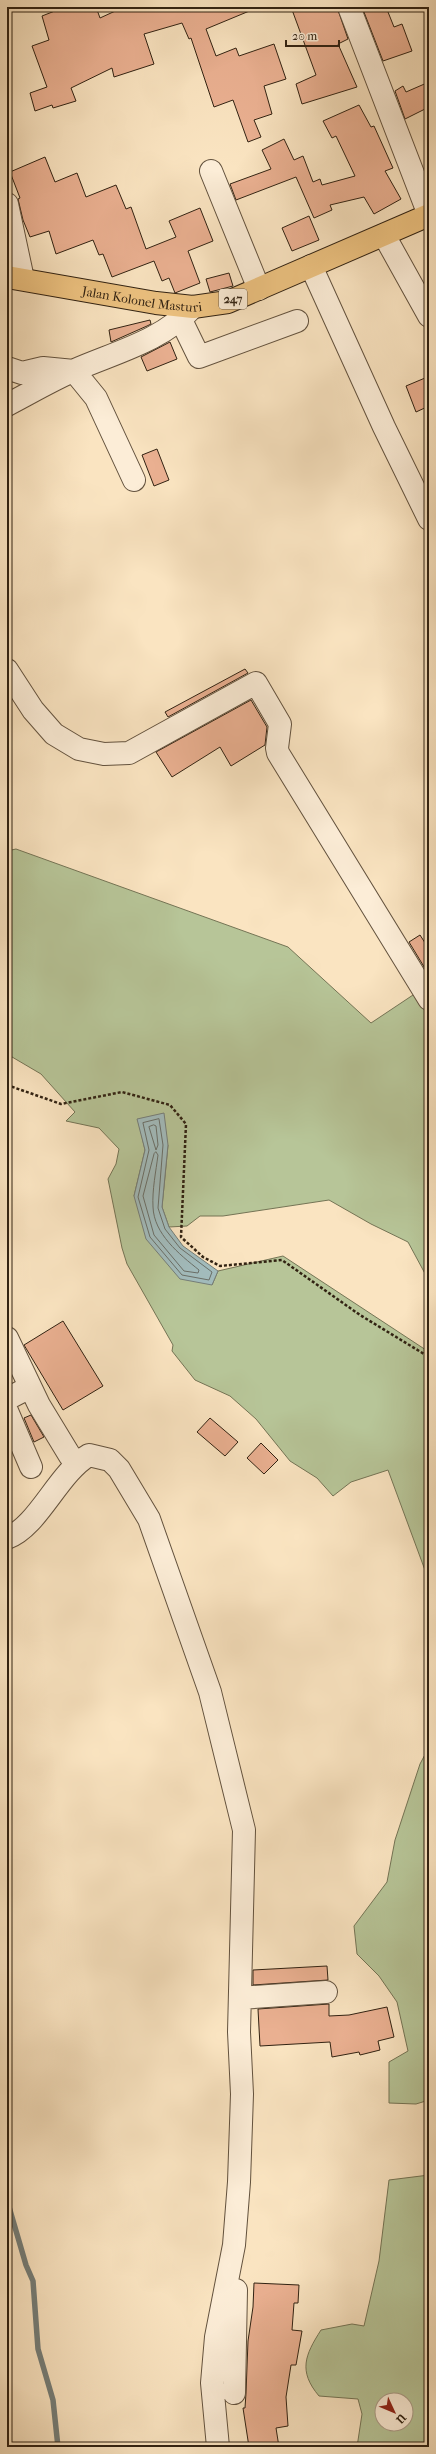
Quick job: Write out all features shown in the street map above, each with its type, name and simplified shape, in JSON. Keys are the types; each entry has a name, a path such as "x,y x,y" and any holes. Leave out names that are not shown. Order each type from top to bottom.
{"main road":[{"name":"Jalan Kolonel Masturi","path":"15,278 141,301 187,313 228,302 429,215"}],"street":[{"path":"349,7 429,215"},
{"path":"211,171 259,289"},
{"path":"7,204 15,278"},
{"path":"384,235 429,316"},
{"path":"311,266 384,427 429,519"},
{"path":"7,404 74,371 156,336 187,313 199,357 297,321"},
{"path":"7,368 22,373 44,368 74,371 96,398 134,480"},
{"path":"7,670 33,710 54,734 79,749 104,754 129,753 256,683 280,724 277,748 278,753 429,999"},
{"path":"7,1338 30,1387 70,1456 78,1461"},
{"path":"7,1399 30,1387"},
{"path":"7,1411 31,1467"},
{"path":"7,1538 14,1536 29,1521 78,1461 89,1455 110,1460 119,1469 149,1519 210,1692 244,1830 240,1998 242,2094 234,2245 216,2337 212,2383 218,2447"},
{"path":"240,1998 326,1992"},
{"path":"234,2245 238,2272 235,2302 234,2392"}],"path":[{"path":"7,1085 61,1104 122,1092 170,1105 186,1124 181,1237 203,1257 220,1266 282,1260 360,1315 429,1357"}],"green space":[{"path":"16,849 288,947 371,1023 419,991 429,1007 429,1281 408,1242 371,1224 329,1200 223,1216 200,1216 187,1226 169,1227 162,1207 168,1145 138,1119 145,1150 134,1196 212,1285 218,1271 283,1256 429,1352 429,1581 388,1470 351,1482 333,1496 317,1478 290,1461 256,1419 230,1396 195,1380 172,1351 173,1345 127,1264 122,1248 108,1179 116,1164 119,1149 99,1128 66,1121 75,1112 41,1074 7,1054 7,851"},
{"path":"429,1747 429,2100 416,2104 389,2103 389,2062 408,2051 397,2002 379,1976 357,1954 354,1926 387,1882 395,1840 420,1764"},
{"path":"429,2175 429,2447 357,2447 362,2414 358,2399 319,2396 308,2379 306,2363 308,2355 321,2330 352,2324 364,2326 379,2261 389,2180"}],"water":[{"path":"164,1113 168,1145 162,1207 169,1227 183,1246 218,1271 212,1285 180,1279 146,1239 134,1196 145,1150 137,1119"}],"building":[{"path":"65,7 96,7 100,18 124,7 259,7 206,29 216,56 236,48 239,56 274,44 286,79 264,86 272,114 254,120 261,137 248,142 233,100 214,107 191,38 189,39 182,23 144,34 154,64 114,77 112,68 71,88 76,101 53,108 52,105 35,111 30,93 47,87 32,46 49,40 42,16"},
{"path":"291,7 337,7 348,39 338,44 357,87 302,104 296,84 316,75"},
{"path":"362,7 386,7 394,27 402,24 412,51 383,61"},
{"path":"429,82 429,107 405,119 395,91 403,86 406,92"},
{"path":"359,105 371,127 374,126 393,168 385,171 401,199 374,214 364,197 330,205 332,210 314,218 296,177 236,200 230,184 271,169 262,150 284,139 294,160 303,156 313,182 320,179 322,185 355,176 336,136 332,138 323,121"},
{"path":"45,157 55,182 77,173 86,197 116,185 126,209 131,207 146,249 176,237 169,221 200,208 213,241 188,251 200,283 175,293 169,278 162,281 154,261 112,277 103,254 99,255 93,240 56,254 49,231 30,237 23,220 18,199 20,198 10,172"},
{"path":"309,216 319,240 292,251 282,228"},
{"path":"229,273 233,286 210,292 206,279"},
{"path":"150,320 151,324 111,342 109,330"},
{"path":"170,342 177,359 147,371 141,357"},
{"path":"425,378 429,387 429,406 416,412 406,386"},
{"path":"157,449 169,480 154,486 142,455"},
{"path":"245,669 248,673 168,717 165,712"},
{"path":"251,700 267,727 265,745 231,766 220,747 172,777 156,752"},
{"path":"420,935 429,949 429,975 409,942"},
{"path":"63,1321 103,1386 63,1410 24,1345"},
{"path":"31,1415 44,1437 34,1442 24,1418"},
{"path":"210,1418 238,1442 225,1456 197,1432"},
{"path":"261,1443 278,1460 264,1474 247,1458"},
{"path":"327,1966 328,1980 253,1985 253,1970"},
{"path":"329,2004 329,2016 349,2015 387,2007 394,2037 378,2041 380,2050 360,2055 359,2052 332,2057 330,2042 260,2046 258,2009"},
{"path":"254,2283 299,2285 298,2303 294,2303 292,2330 302,2331 296,2365 291,2365 286,2397 288,2426 276,2428 279,2447 249,2447 243,2408 245,2408 248,2341 253,2307"}],"waterway":[{"path":"7,2200 26,2265 33,2281 38,2349 53,2400 58,2447"}]}
